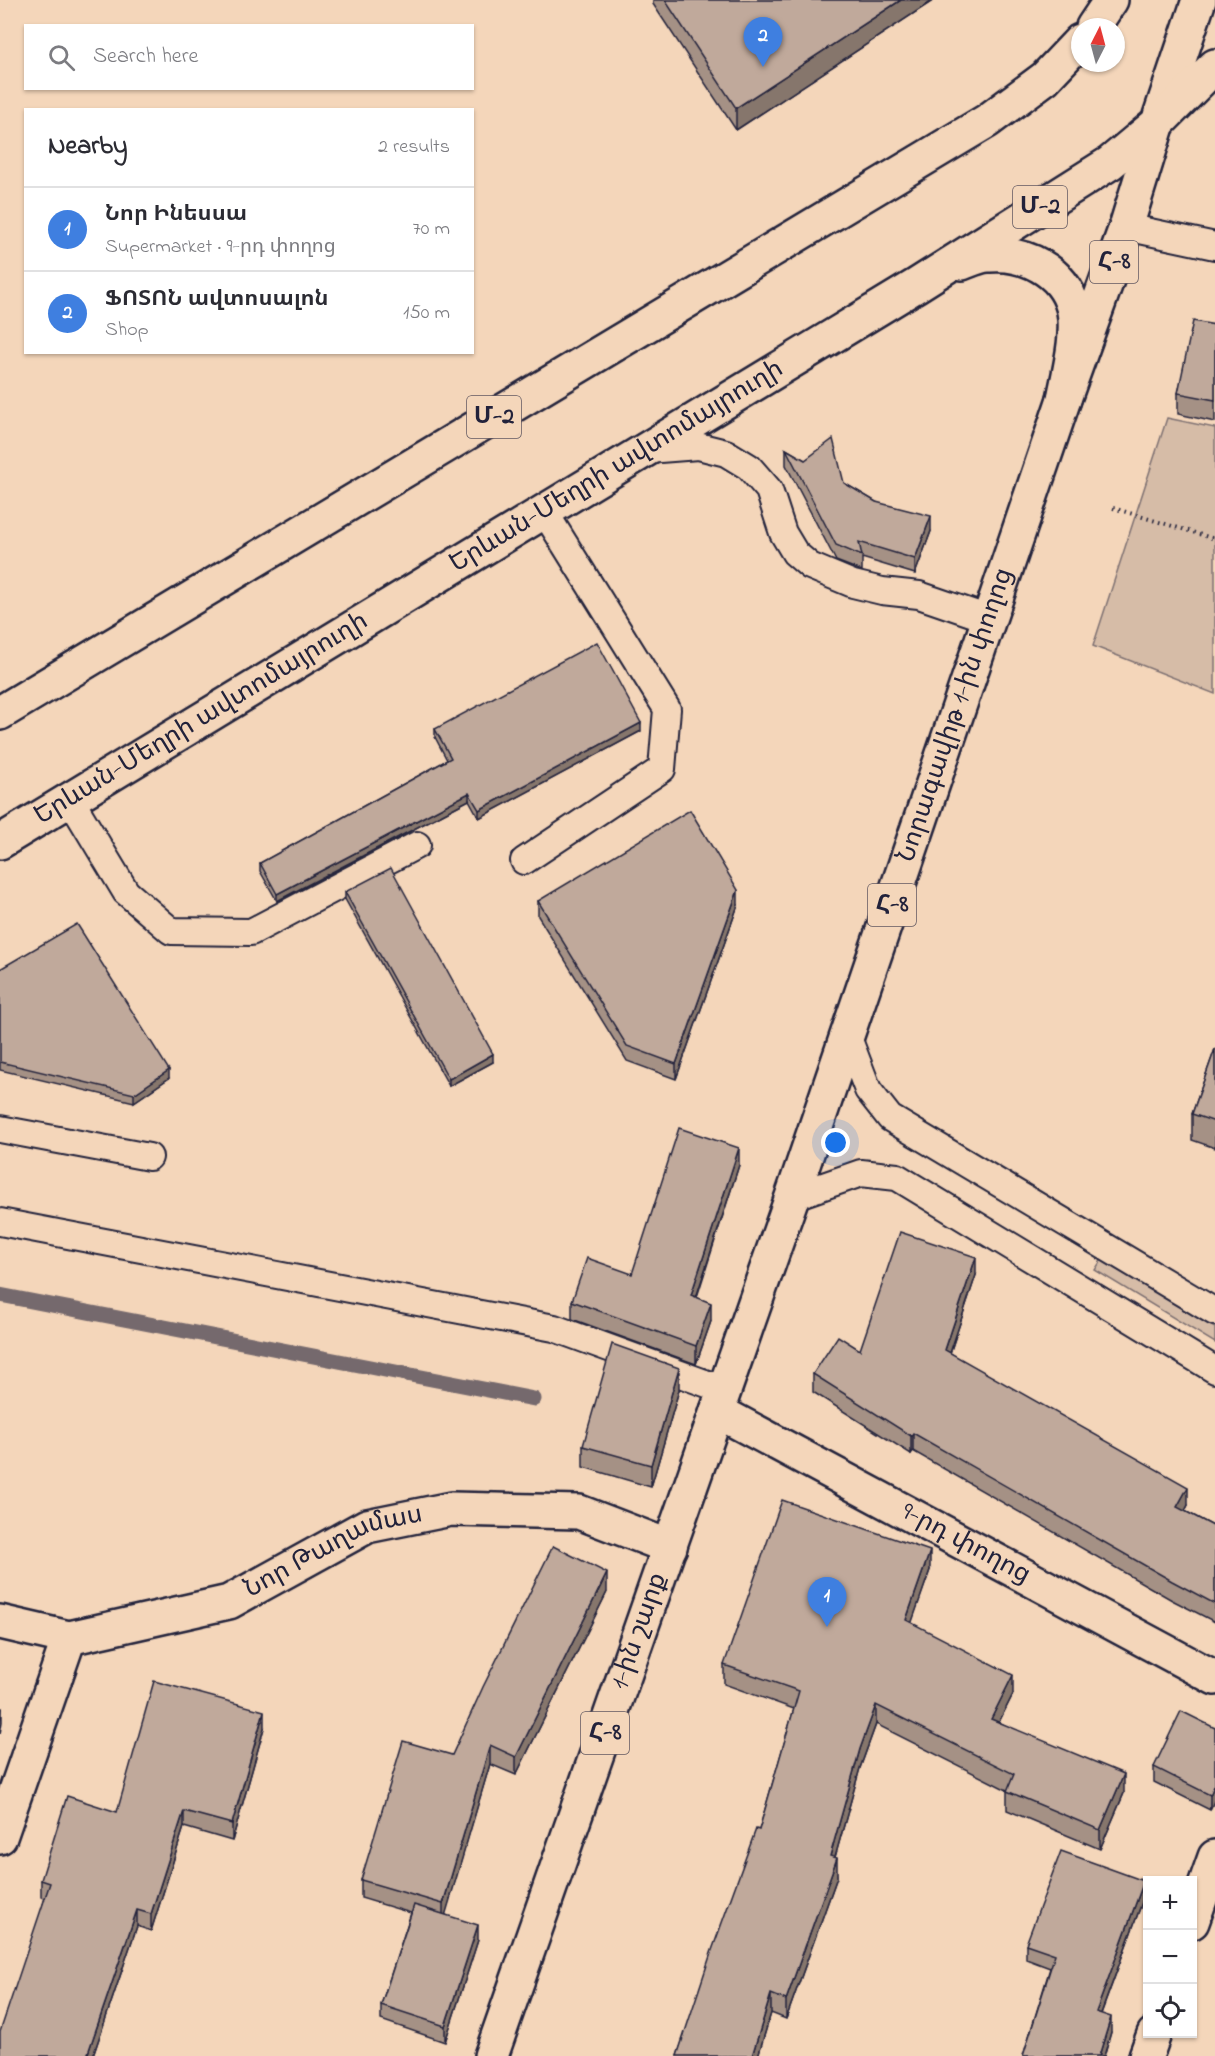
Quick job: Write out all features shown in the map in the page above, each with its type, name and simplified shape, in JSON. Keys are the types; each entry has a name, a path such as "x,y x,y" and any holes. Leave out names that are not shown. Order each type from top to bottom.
{"main road":[{"path":"1099,18 1111,0"},
{"name":"Նորագավիթ 1-ին փողոց","path":"721,1400 1064,399 1126,227 1198,0"},
{"name":"Մ-2","path":"0,713 987,122 1044,78 1071,50"},
{"name":"Երևան-Մեղրի ավտոմայրուղի","path":"0,842 917,285 1110,163 1158,123 1215,66"},
{"path":"917,285 959,264 988,255 1023,257 1041,265 1057,280 1074,308 1073,353 1064,399"},
{"name":"1-ին շարք","path":"491,2056 721,1400"},
{"name":"9-րդ փողոց","path":"721,1400 1215,1678"},
{"name":"Նոր Թաղամաս","path":"0,1623 69,1638 229,1602 367,1526 451,1509 579,1512 670,1547"},
{"path":"0,1837 69,1638"},
{"path":"1197,1908 1215,1857"},
{"path":"1146,2056 1153,2038"}],"lane":[{"path":"1126,227 1215,246"},
{"path":"642,450 698,446 726,453 749,467 769,490 783,533 795,553 810,566 853,584 882,591 919,595 989,619"},
{"path":"524,861 662,769 667,710 544,511"},
{"path":"70,799 126,892 171,931 251,932 417,845"},
{"path":"847,1035 868,1090 890,1118 1215,1312"},
{"path":"0,1129 149,1157"},
{"path":"792,1197 861,1173 897,1177 1215,1370"},
{"path":"0,1222 554,1328 721,1400"}],"path":[{"path":"1113,508 1215,539"}],"shaded area":[{"path":"1167,418 1215,428 1215,694 1093,646"},
{"path":"1102,1259 1215,1328 1215,1343 1095,1270"}],"building":[{"path":"665,0 901,0 736,108"},
{"path":"1193,321 1215,325 1215,400 1178,393"},
{"path":"833,439 844,483 876,502 931,516 915,559 859,542 862,556 836,545 786,449 805,460"},
{"path":"597,642 641,723 479,810 469,793 277,894 260,863 451,758 435,729"},
{"path":"690,810 738,890 676,1064 627,1046 538,901"},
{"path":"391,868 493,1054 449,1079 345,892"},
{"path":"77,924 169,1070 134,1094 0,1062 0,969"},
{"path":"1215,1049 1215,1122 1192,1114"},
{"path":"679,1128 739,1148 691,1295 711,1303 696,1346 572,1301 587,1258 632,1274"},
{"path":"900,1232 976,1257 945,1350 1188,1487 1177,1507 1215,1527 1215,1604 913,1433 911,1436 813,1374 838,1336 860,1350"},
{"path":"612,1344 679,1368 651,1465 583,1446"},
{"path":"782,1500 930,1551 906,1620 1013,1675 991,1719 1124,1774 1100,1830 1007,1791 1014,1774 876,1705 860,1749 830,1856 837,1858 786,2000 771,1994 752,2056 677,2056 711,1953 756,1829 759,1830 799,1691 724,1665"},
{"path":"553,1546 607,1573 516,1757 490,1745 443,1904 361,1880 403,1741 452,1755"},
{"path":"154,1681 264,1711 232,1824 184,1811 151,1914 137,1910 87,2056 0,2056 0,2032 50,1883 41,1880 67,1796 117,1812"},
{"path":"1181,1711 1215,1728 1215,1784 1210,1795 1154,1767"},
{"path":"1061,1851 1143,1881 1096,2012 1111,2017 1099,2056 1023,2056 1055,1954 1026,1944"},
{"path":"414,1905 478,1925 445,2026 381,2005"}],"waterway":[{"path":"0,1295 534,1399"}],"place":[{"name":"ՖՈՏՈՆ ավտոսալոն","path":"763,67"},
{"name":"Նոր Ինեսսա","path":"827,1627"}]}
